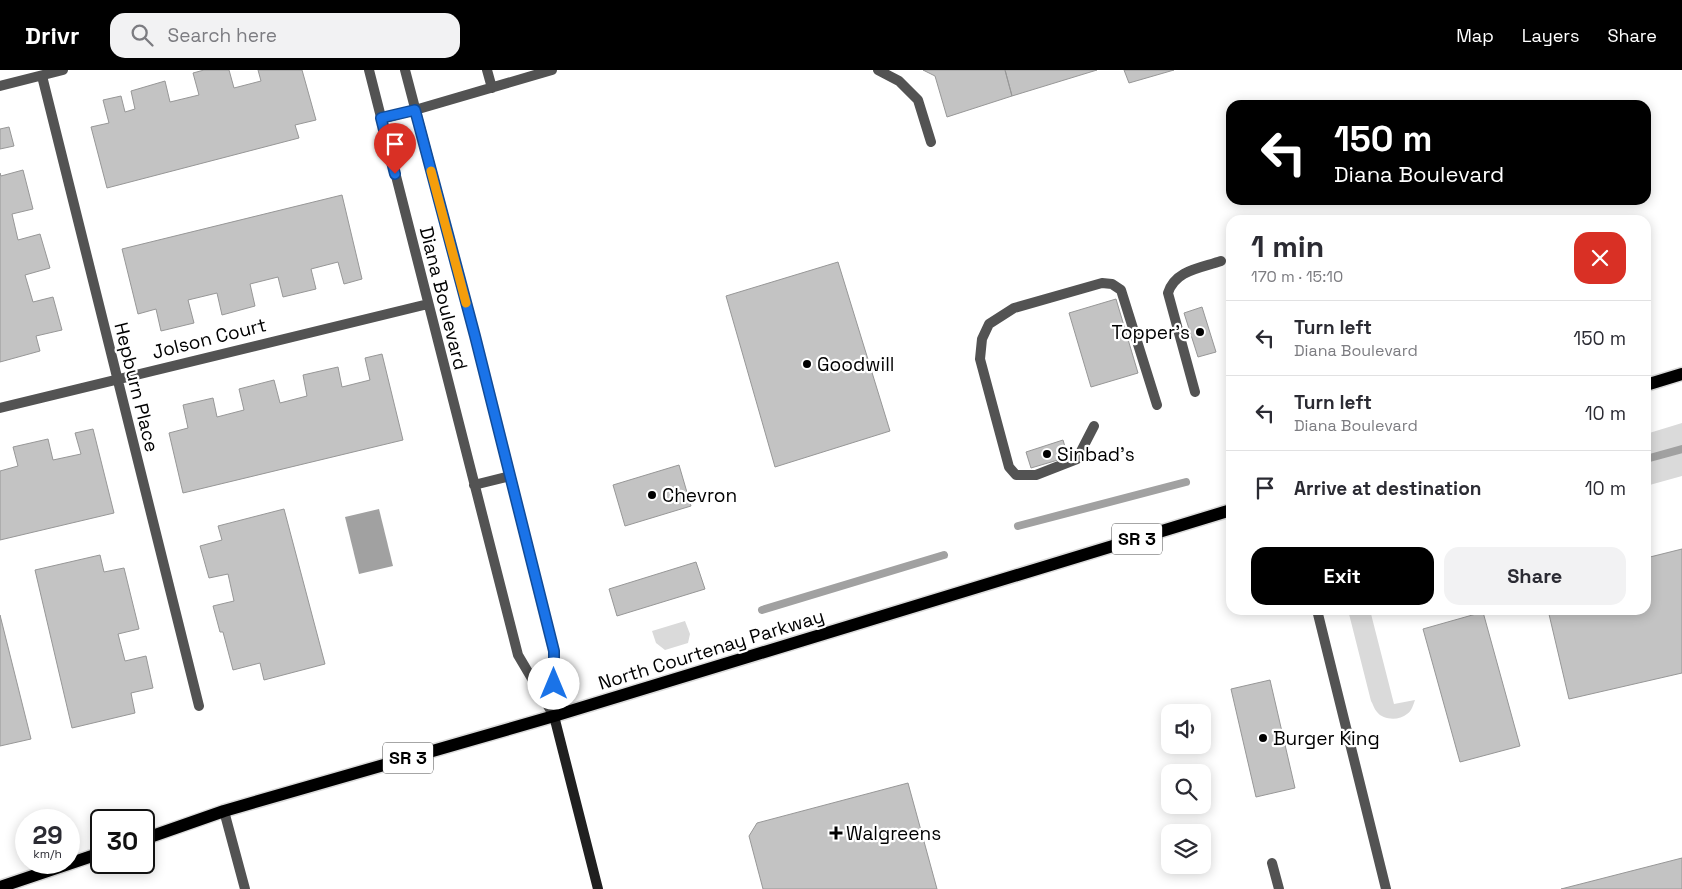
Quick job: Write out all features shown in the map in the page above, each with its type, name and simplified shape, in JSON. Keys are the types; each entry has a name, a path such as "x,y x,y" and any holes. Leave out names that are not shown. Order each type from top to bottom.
{"main road":[{"path":"1651,383 1682,374"},
{"name":"North Courtenay Parkway","path":"155,834 224,812 554,716 1226,512"},
{"path":"0,887 90,857"}],"street":[{"path":"0,86 64,70"},
{"name":"Diana Boulevard","path":"369,70 518,655 554,716"},
{"name":"Diana Boulevard","path":"405,70 475,336 554,651 554,716"},
{"path":"487,70 492,88"},
{"path":"381,118 552,70"},
{"path":"878,70 899,81 918,100 931,142"},
{"name":"Hepburn Place","path":"42,76 199,706"},
{"path":"1195,392 1168,293 1170,286 1180,275 1221,261"},
{"path":"1094,426 1077,459 1036,475 1016,475 1009,467 980,358 982,339 989,324 1014,308 1102,284 1112,284 1121,290 1157,405"},
{"name":"Jolson Court","path":"0,408 428,304"},
{"path":"474,485 510,476"},
{"path":"1317,615 1386,889"},
{"path":"554,716 598,889"},
{"path":"224,812 244,889"},
{"path":"1272,863 1279,889"}],"shaded area":[{"path":"1682,423 1682,476 1651,485 1651,432"},
{"path":"379,509 393,566 359,574 345,517"},
{"path":"1349,615 1371,615 1394,704 1415,700 1410,711 1396,719 1380,715 1371,701"},
{"path":"685,621 690,634 688,643 665,650 656,643 652,631"}],"building":[{"path":"204,70 229,70 234,88 261,81 258,70 302,70 316,120 295,125 299,138 107,188 91,127 109,123 103,100 121,96 125,112 135,109 131,91 165,81 170,102 199,95 193,73"},
{"path":"923,70 1005,70 1012,96 947,117 935,76"},
{"path":"1005,70 1097,70 1012,96"},
{"path":"1124,70 1174,70 1129,83"},
{"path":"9,127 14,146 0,149 0,129"},
{"path":"23,170 33,209 12,214 18,240 40,234 50,268 25,275 33,302 53,297 62,330 36,336 40,351 0,362 0,173 1,176"},
{"path":"342,195 362,279 344,284 338,262 311,269 316,289 283,297 278,277 250,284 255,306 222,315 217,293 188,300 194,323 161,331 156,309 138,314 122,249"},
{"name":"Goodwill","path":"838,262 890,431 775,467 726,296"},
{"path":"1116,299 1138,373 1091,387 1069,313"},
{"name":"Topper's","path":"1202,307 1216,352 1198,357 1184,313"},
{"path":"382,354 403,440 183,493 169,433 188,428 183,405 213,398 217,417 244,410 239,389 274,380 280,403 307,396 303,375 338,367 342,387 370,380 365,358"},
{"path":"93,429 114,513 0,540 0,471 18,466 13,447 48,439 53,460 81,454 75,433"},
{"name":"Sinbad's","path":"1063,440 1068,457 1031,468 1026,452"},
{"name":"Chevron","path":"679,465 691,506 625,526 613,485"},
{"path":"284,509 325,664 264,680 260,663 233,670 223,632 220,632 213,606 234,601 228,574 209,578 200,546 222,540 218,526"},
{"path":"1682,549 1682,673 1569,699 1549,615 1651,615 1651,557"},
{"path":"100,555 104,572 124,568 139,629 118,634 125,661 146,656 153,688 131,693 135,713 72,728 35,570"},
{"path":"696,562 705,589 617,616 609,589"},
{"path":"0,615 31,739 0,746"},
{"path":"1472,615 1484,615 1520,746 1460,762 1423,629"},
{"name":"Burger King","path":"1270,680 1295,788 1256,797 1231,689"},
{"name":"Walgreens","path":"908,783 937,889 763,889 749,836 757,823"},
{"path":"1682,858 1682,889 1561,889"}],"waterway":[{"path":"1651,458 1682,449"},
{"path":"1018,526 1186,482"},
{"path":"762,610 944,555"}],"slow traffic":[{"path":"431,171 466,303"}],"place":[{"name":"Topper's","path":"1200,332"},
{"name":"Goodwill","path":"807,364"},
{"name":"Sinbad's","path":"1047,454"},
{"name":"Chevron","path":"652,495"},
{"name":"Burger King","path":"1263,738"},
{"name":"Walgreens","path":"836,833"}],"route":[{"path":"395,174 381,118 415,110 475,336 554,651 554,684"}]}
